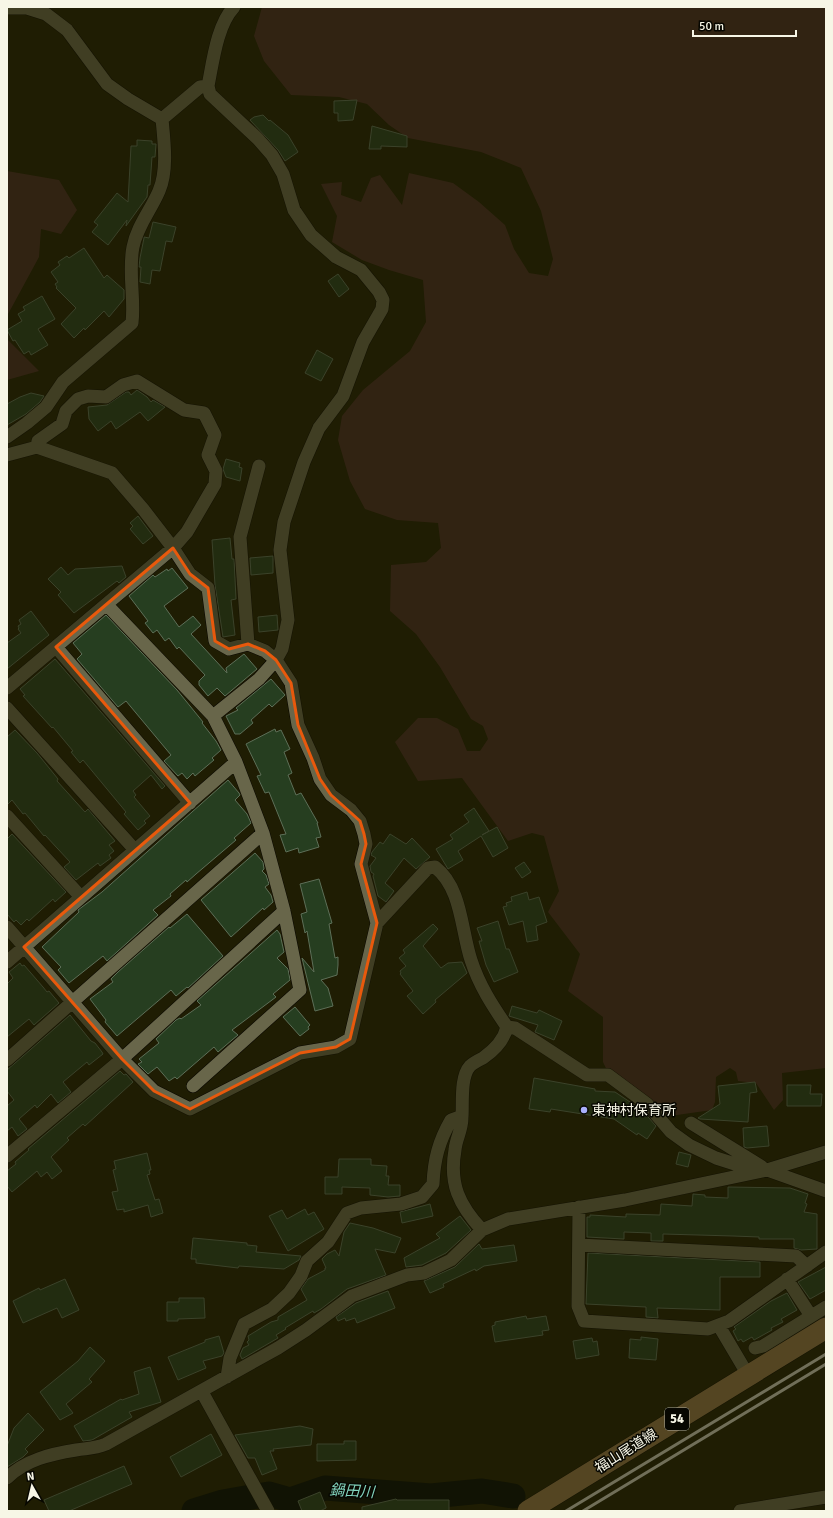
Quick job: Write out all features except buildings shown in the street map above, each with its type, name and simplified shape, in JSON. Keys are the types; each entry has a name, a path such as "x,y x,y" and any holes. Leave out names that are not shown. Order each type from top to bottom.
{"main road":[{"name":"福山尾道線","path":"528,1511 748,1375 819,1322"}],"street":[{"path":"213,716 259,679 276,660 282,649 288,620 280,550 284,522 304,462 319,428 343,396 363,342 382,309 383,300 379,292 361,270 336,257 311,235 294,210 283,174 272,155 258,139 210,94 208,86 219,34 227,14 234,7"},
{"path":"7,8 27,8 46,14 67,30 107,84 128,99 162,119"},
{"path":"162,119 200,87 208,86"},
{"path":"7,437 27,424 46,407 63,382 132,323 131,267 133,246 140,228 160,190 165,163 162,119"},
{"path":"7,688 173,548 187,532 215,484 216,471 208,455 215,435 204,413 184,410 137,381 124,385 106,397 88,396 78,399 66,411 62,424 38,441 37,447"},
{"path":"7,455 37,447 112,473 143,509 173,548 190,574 208,588 215,641 229,649 248,644 265,651 276,660 291,683 298,725 313,758 320,779 331,795 351,810 360,821 366,844 361,864 376,923 350,1039 336,1047 300,1053 190,1109 154,1091 122,1060 7,927"},
{"path":"248,644 240,537 259,466"},
{"path":"107,605 213,716 236,762 263,833 284,911 300,990 193,1086"},
{"path":"56,647 190,803"},
{"path":"7,708 135,850"},
{"path":"7,962 236,762"},
{"path":"7,816 81,897"},
{"path":"7,1060 263,833"},
{"path":"376,923 428,868 435,868 443,873 451,889 463,923 470,959 487,998 506,1027 506,1032 499,1043 487,1055 470,1066 464,1078 461,1129 455,1148 452,1169 462,1206 482,1230"},
{"path":"7,1156 122,1060 284,911"},
{"path":"506,1027 515,1028 587,1075 608,1075 647,1104 671,1132 689,1145 716,1158 738,1165 767,1170 826,1191"},
{"path":"228,1377 230,1358 244,1324 272,1309 289,1293 301,1276 307,1261 328,1242 347,1213 362,1208 401,1204 422,1197 433,1184 434,1164 442,1136 451,1120 462,1116"},
{"path":"691,1123 767,1170"},
{"path":"7,1478 29,1463 48,1455 77,1450 94,1449 106,1444 202,1392 278,1348 306,1330 352,1296 407,1275 424,1273 451,1260 482,1230 508,1220 626,1200 767,1170 826,1152"},
{"path":"579,1207 578,1306 584,1322 708,1329 719,1326 826,1252"},
{"path":"578,1245 796,1256 807,1266"},
{"path":"787,1279 819,1322"},
{"path":"755,1348 819,1322 826,1307"},
{"path":"719,1326 748,1375"},
{"path":"202,1392 268,1511"},
{"path":"740,1511 826,1497"}],"highlighted area":[{"path":"173,548 190,574 208,588 215,641 229,649 248,644 265,651 276,660 291,683 298,725 320,779 331,795 360,821 366,844 361,864 377,923 350,1039 336,1047 300,1053 190,1109 154,1091 122,1059 24,947 190,803 56,647"}],"shaded area":[{"path":"262,7 826,7 826,1068 782,1073 783,1100 774,1110 756,1083 738,1081 736,1072 730,1068 716,1077 715,1102 712,1110 663,1117 613,1083 603,1062 603,1017 568,991 580,954 548,912 559,891 544,836 532,833 508,841 462,778 418,781 395,742 418,718 437,718 458,729 467,751 480,751 488,739 483,726 471,719 440,667 416,634 390,611 391,565 426,562 441,548 438,523 397,520 365,509 350,481 338,440 342,416 363,390 410,351 426,322 423,280 362,260 332,242 337,216 321,184 342,182 341,195 361,202 371,178 380,175 402,205 409,173 453,183 479,202 505,225 514,249 529,273 548,276 553,259 541,211 521,168 481,152 408,138 389,125 367,104 339,97 291,95 264,61 254,36"},
{"path":"7,171 59,180 77,210 61,234 41,229 39,257 7,316"},
{"path":"7,339 39,371 7,380"}],"waterway":[{"name":"鍋田川","path":"194,1511 223,1502 269,1494 290,1500 325,1488 431,1496 482,1491 513,1496"}],"railway":[{"path":"566,1511 826,1354"},
{"path":"583,1511 826,1364"}],"place":[{"name":"東神村保育所","path":"584,1110"}]}
